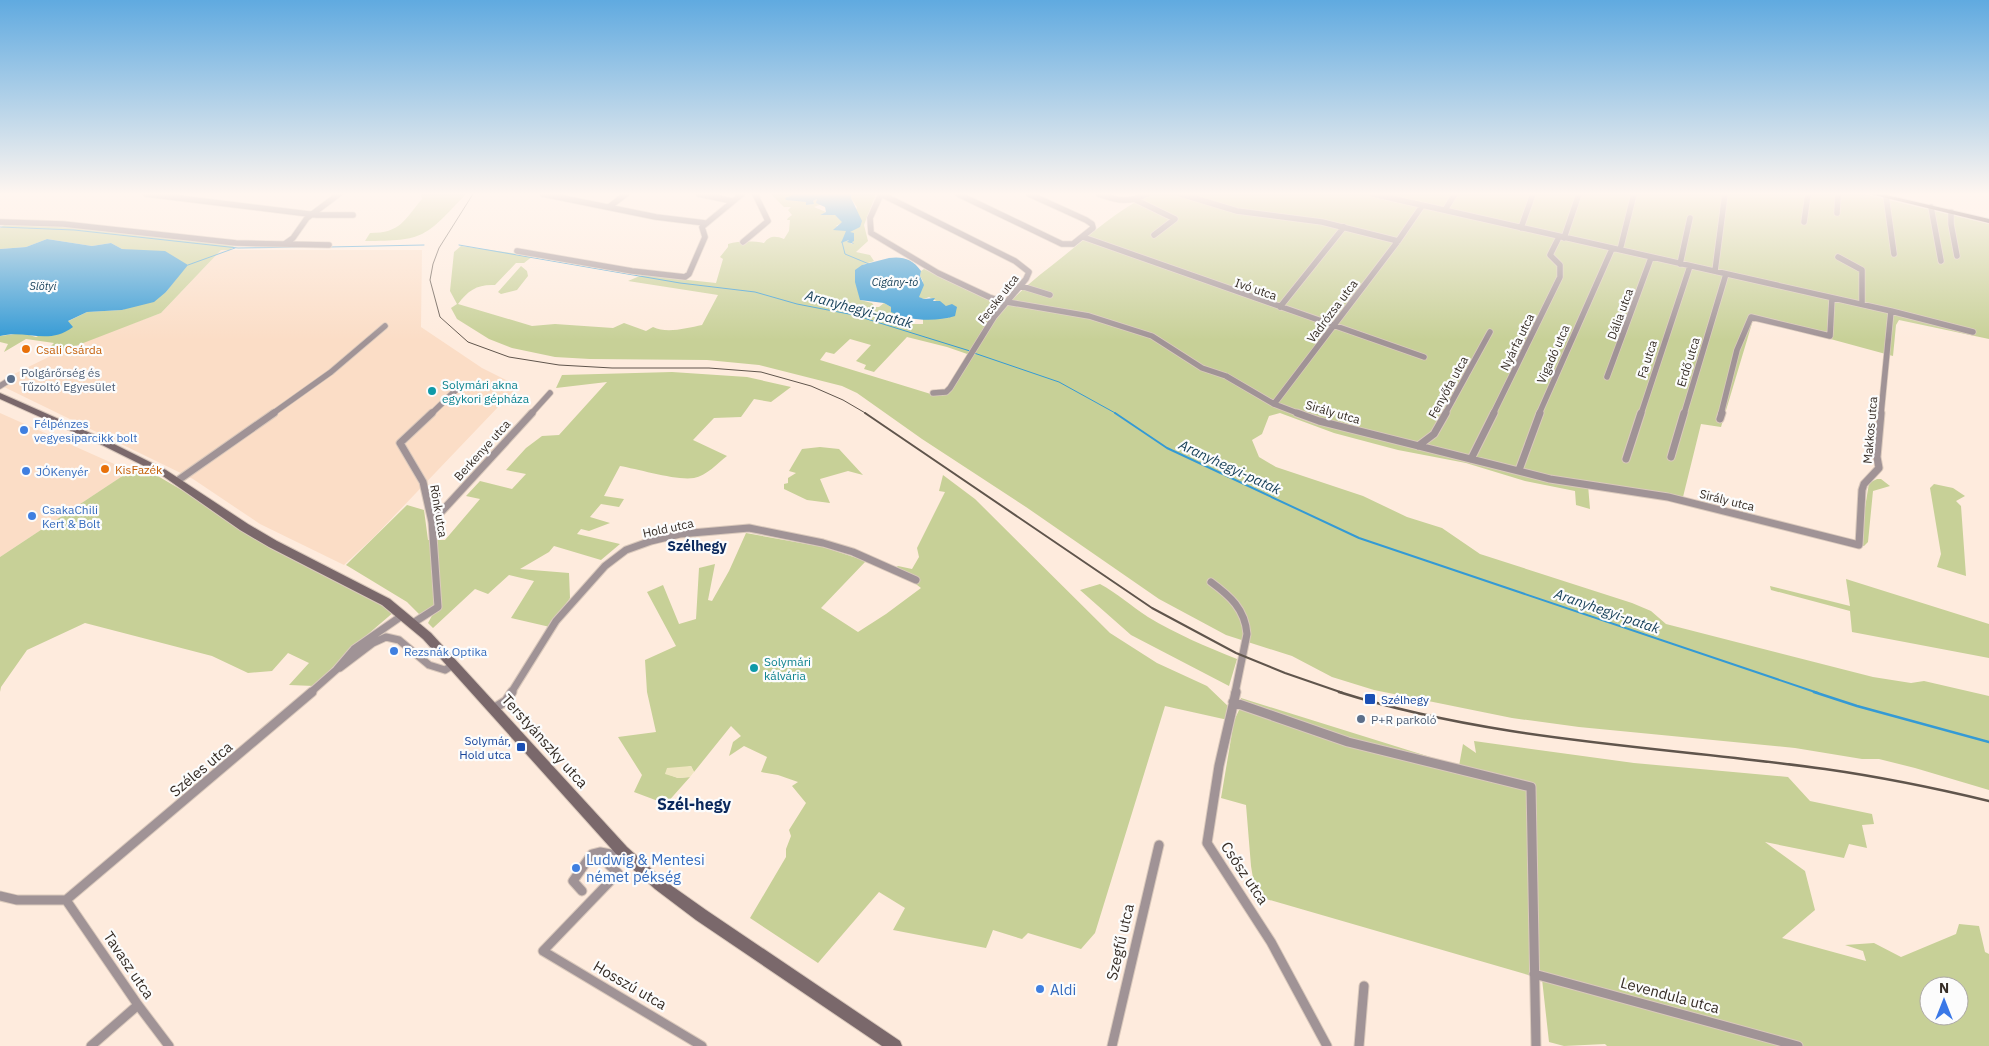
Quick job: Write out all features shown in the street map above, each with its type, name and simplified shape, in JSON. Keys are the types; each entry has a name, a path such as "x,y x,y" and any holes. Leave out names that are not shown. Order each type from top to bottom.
{"main road":[{"name":"Terstyánszky utca","path":"0,396 163,472 244,527 273,544 376,596 408,619 453,665 622,850 660,885 701,915 895,1046"}],"street":[{"path":"234,243 327,245"},
{"path":"517,251 632,271 684,277 689,274 702,243"},
{"name":"Sirály utca","path":"887,243 938,273 976,292 1008,302 1090,316 1152,336 1202,368 1226,376 1274,404 1319,421 1550,479 1668,497 1859,545"},
{"name":"Fecske utca","path":"932,393 946,392 950,388 994,317 1021,286 1029,273 1025,267 977,243"},
{"path":"1060,243 1075,243"},
{"name":"Ivó utca","path":"1099,243 1424,357"},
{"path":"1280,307 1332,243"},
{"name":"Vadrózsa utca","path":"1274,404 1397,243"},
{"name":"Nyárfa utca","path":"1471,459 1560,277 1560,264 1550,255 1557,243"},
{"path":"1586,243 1862,304 1973,332"},
{"path":"1620,250 1622,243"},
{"path":"1680,264 1685,243"},
{"path":"1715,271 1719,243"},
{"path":"1892,243 1894,254"},
{"path":"1938,243 1941,261"},
{"path":"1955,243 1957,256"},
{"name":"Vigadó utca","path":"1518,470 1541,409 1612,249"},
{"path":"1838,257 1862,270 1862,304"},
{"name":"Dália utca","path":"1607,377 1651,258"},
{"name":"Fa utca","path":"1626,459 1690,266"},
{"name":"Erdő utca","path":"1671,456 1726,274"},
{"path":"1021,286 1050,295"},
{"path":"1720,419 1737,350 1751,317 1830,336 1832,298"},
{"name":"Makkos utca","path":"1859,545 1862,490 1864,484 1876,474 1878,468 1877,453 1891,311"},
{"path":"178,481 331,372 385,326"},
{"name":"Fenyőfa utca","path":"1418,446 1434,434 1490,332"},
{"path":"0,386 8,381"},
{"name":"Rönk utca","path":"408,619 438,607 432,522 423,482 400,443 458,388"},
{"name":"Berkenye utca","path":"432,522 550,392"},
{"name":"Hold utca","path":"493,709 506,701 556,621 605,566 626,550 651,541 680,534 749,528 853,552 916,580"},
{"name":"Csősz utca","path":"1211,582 1226,592 1237,603 1246,622 1245,646 1225,746 1219,766 1207,843 1251,906 1302,994 1327,1046"},
{"name":"Széles utca","path":"66,900 336,670 354,649 408,619"},
{"path":"336,670 366,647 385,637 395,638 404,642 426,664 433,668 445,670 453,665"},
{"path":"1233,702 1348,742 1532,787 1536,1046"},
{"name":"Szegfű utca","path":"1112,1046 1159,845"},
{"path":"582,892 573,881 592,854 600,852 616,855 622,850"},
{"name":"Hosszú utca","path":"600,852 609,865 618,872 543,951 702,1046"},
{"path":"0,896 17,900 66,900"},
{"name":"Tavasz utca","path":"66,900 138,1005 169,1046"},
{"name":"Levendula utca","path":"1534,974 1798,1046"},
{"path":"1359,1046 1364,986"},
{"path":"91,1046 138,1005"}],"shaded area":[{"path":"221,250 422,250 421,327 482,368 518,386 374,537 344,565 260,524 193,479 0,385 0,383 16,373 67,348 161,313"},
{"path":"0,413 130,471 0,557"}],"green space":[{"path":"0,243 37,243 26,247 0,249"},
{"path":"72,243 222,243 236,244 230,250 221,250 161,313 60,352 46,353 56,347 51,346 54,343 26,339 4,352 8,344 0,342 0,336 22,333 36,337 87,312 122,310 166,292 175,280 141,251 122,249 111,243 92,246"},
{"path":"866,243 856,252 870,255 874,261 862,265 860,300 872,303 875,307 879,307 884,303 891,307 898,315 910,318 908,324 923,324 923,319 949,318 946,306 929,297 924,299 918,297 923,281 920,276 921,271 924,269 967,290 1009,303 1036,278 1080,243 1989,243 1989,339 1899,320 1896,325 1893,356 1757,319 1753,320 1721,427 1701,424 1682,501 1588,485 1590,509 1576,505 1575,491 1525,481 1466,463 1398,450 1334,433 1280,413 1269,416 1262,434 1252,440 1259,457 1276,467 1363,496 1407,517 1442,528 1480,554 1632,603 1651,611 1666,624 1873,677 1911,683 1924,681 1989,696 1989,790 1879,759 1862,759 1795,748 1579,727 1512,718 1374,690 1332,677 1292,656 1226,635 1159,599 857,393 842,386 759,365 707,360 555,357 512,348 489,339 457,319 451,308 457,304 450,291 454,252 461,246 533,256 524,263 516,263 495,285 474,289 458,304 532,326 555,324 613,328 624,323 646,331 653,327 664,330 684,329 702,325 718,295 628,281 642,275 716,283 723,259 720,257 728,247 728,244","holes":["907,337 973,356 949,393 934,395 820,360 826,352 834,354 850,339 871,345 856,361 866,365 864,369 874,372"]},
{"path":"521,266 527,271 528,276 517,290 501,294 498,292"},
{"path":"672,372 747,377 791,387 771,402 754,399 741,417 714,418 693,440 727,456 698,477 678,478 620,466 604,496 624,499 619,507 601,504 590,517 610,523 589,531 581,529 577,534 620,544 601,560 554,546 549,552 520,569 569,573 570,598 550,627 511,618 534,581 509,575 488,594 475,589 433,628 428,623 434,612 420,615 407,602 346,565 407,505 424,510 428,540 445,540 480,499 466,496 480,481 512,489 526,474 506,470 526,448 542,436 559,435 607,382 556,388 562,375"},
{"path":"820,447 839,449 863,475 848,471 820,479 830,503 807,500 784,489 784,484 788,483 788,478 796,473 789,471 802,449"},
{"path":"144,468 331,577 395,611 353,647 314,686 289,685 309,663 288,653 272,671 248,673 212,656 85,623 27,650 1,687 0,692 0,557 130,471"},
{"path":"943,475 975,499 1110,633 1157,663 1207,686 1230,708 1228,720 1165,706 1095,933 1081,949 1028,933 1022,939 993,930 986,948 893,930 905,908 879,892 818,963 750,918 786,857 786,849 791,836 789,830 806,803 792,786 798,782 778,775 761,772 767,757 744,746 729,756 733,742 741,736 731,726 694,772 691,766 665,773 678,778 690,777 666,804 634,792 642,775 618,737 656,732 647,692 645,660 676,646 647,592 663,585 679,624 696,619 699,568 715,564 708,600 712,601 729,571 746,533 823,547 866,561 821,608 858,632 921,588 895,568 898,566 912,569 919,557 917,548 945,492 939,491"},
{"path":"1881,479 1890,486 1873,491 1868,542 1864,546 1859,545 1869,483"},
{"path":"1934,484 1953,488 1965,496 1956,501 1961,506 1966,576 1937,567 1941,554 1930,488"},
{"path":"1846,579 1989,624 1989,658 1852,632 1850,611 1771,590 1770,586 1850,606"},
{"path":"1100,584 1148,617 1192,640 1237,659 1229,686 1131,635 1080,590"},
{"path":"1241,698 1459,766 1463,744 1476,753 1474,741 1634,763 1788,777 1810,801 1872,814 1874,824 1862,825 1867,848 1849,844 1844,858 1765,842 1805,871 1815,910 1782,938 1866,961 1863,951 1845,945 1874,943 1901,957 1956,934 1959,924 1979,926 1985,952 1989,954 1989,1046 1607,1046 1605,1044 1564,1046 1549,1042 1542,979 1256,896 1251,866 1246,805 1221,798 1234,721 1239,710"}],"sand":[{"path":"691,766 694,772 690,777 678,778 665,774 667,768"}],"water":[{"name":"Slötyi","path":"37,243 72,243 92,246 111,243 122,249 165,251 188,265 166,292 154,302 122,310 87,312 68,321 73,327 64,333 55,335 10,334 0,336 0,249 26,247"},
{"name":"Cigány-tó","path":"889,258 903,258 911,261 921,271 920,276 924,285 919,297 924,299 935,298 933,301 940,301 946,306 952,304 957,307 955,316 940,319 914,319 891,312 891,307 884,303 860,300 855,282 855,270 862,265"}],"waterway":[{"name":"Aranyhegyi-patak","path":"191,243 238,248 309,247"},
{"path":"842,243 845,254 869,264"},
{"name":"Aranyhegyi-patak","path":"329,247 424,245"},
{"name":"Aranyhegyi-patak","path":"459,245 680,283 755,292 797,304 854,315 970,351"},
{"name":"Aranyhegyi-patak","path":"188,265 235,248"},
{"name":"Aranyhegyi-patak","path":"974,353 1059,382 1117,414"},
{"name":"Aranyhegyi-patak","path":"1115,413 1167,448 1359,538 1818,693"},
{"name":"Aranyhegyi-patak","path":"1814,692 1857,706 1989,742"}],"railway":[{"path":"442,243 433,264 430,280 440,317 468,342 509,357 559,365 612,368 709,368 761,372 811,386 843,400 867,414"},
{"path":"865,413 1152,608 1236,653 1285,673 1343,693"},
{"path":"1339,692 1399,709 1459,722 1580,741 1825,769 1908,783 1989,801"}],"place":[{"name":"Csali Csárda","path":"26,349"},
{"name":"Polgárőrség és Tűzoltó Egyesület","path":"11,379"},
{"name":"Solymári akna egykori gépháza","path":"432,391"},
{"name":"Félpénzes vegyesiparcikk bolt","path":"24,430"},
{"name":"KisFazék","path":"105,469"},
{"name":"JÓKenyér","path":"26,471"},
{"name":"CsakaChili Kert & Bolt","path":"32,516"},
{"name":"Rezsnák Optika","path":"394,651"},
{"name":"Solymári kálvária","path":"754,668"},
{"name":"Szélhegy","path":"1370,699"},
{"name":"P+R parkoló","path":"1361,719"},
{"name":"Solymár, Hold utca","path":"521,747"},
{"name":"Ludwig & Mentesi német pékség","path":"576,868"},
{"name":"Aldi","path":"1040,989"}],"district":[{"name":"Szélhegy","path":"697,546"},
{"name":"Szél-hegy","path":"694,804"}]}
